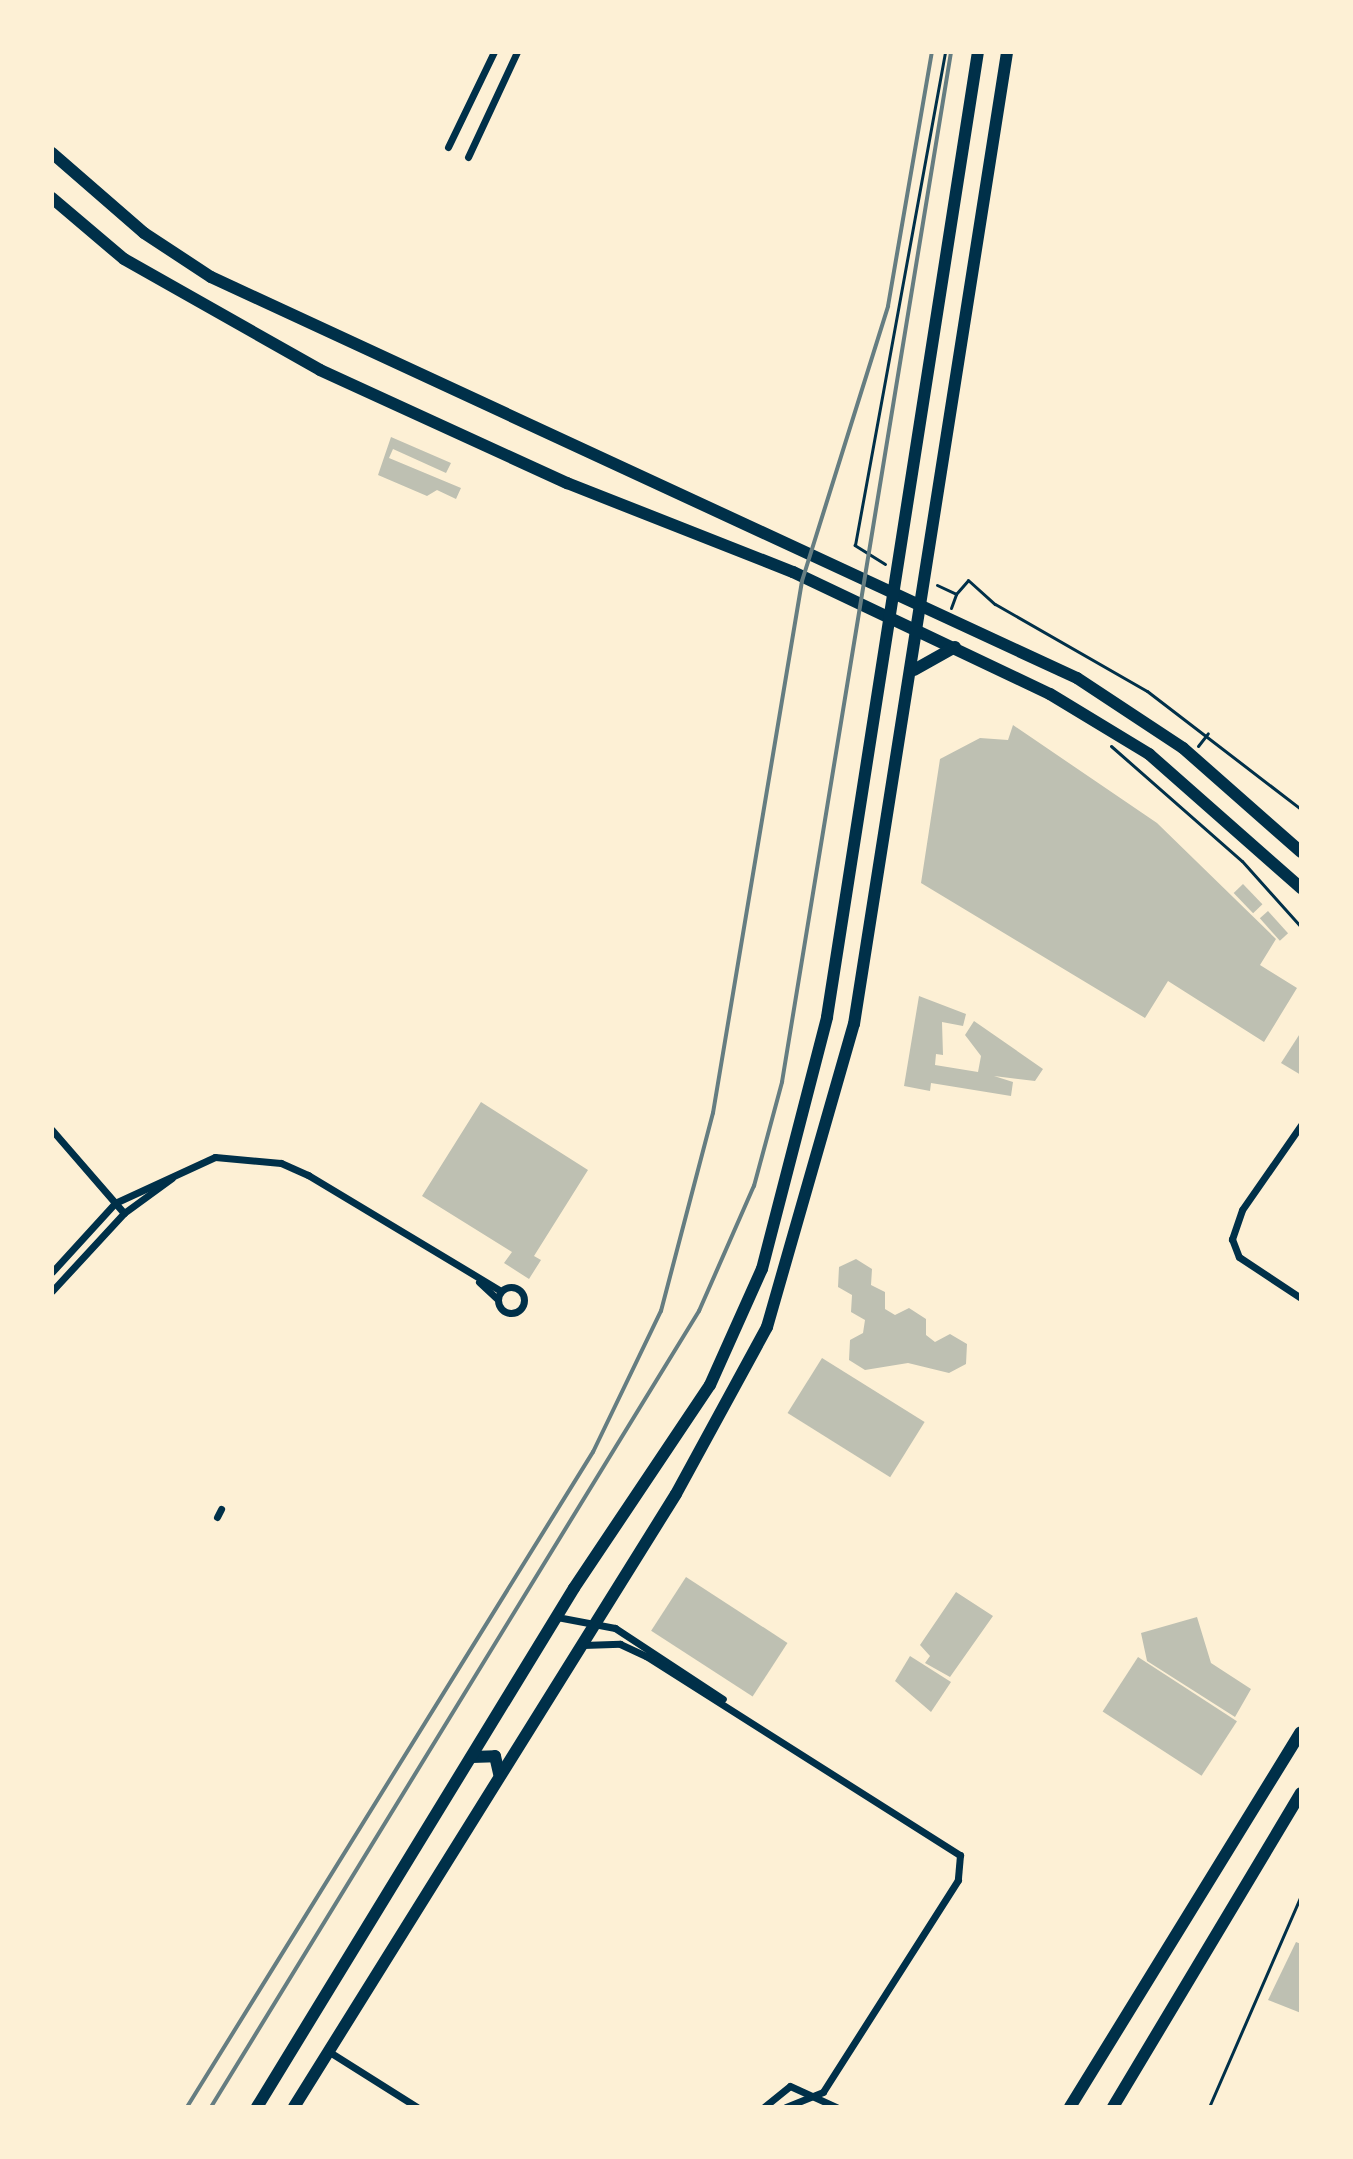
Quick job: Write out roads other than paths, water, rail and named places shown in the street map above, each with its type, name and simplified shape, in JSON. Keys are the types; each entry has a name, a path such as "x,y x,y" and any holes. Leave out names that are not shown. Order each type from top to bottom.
{"main road":[{"path":"257,2107 557,1617 710,1385 762,1269 827,1017 893,620 978,52"},
{"path":"294,2107 729,1406 772,1312 854,1024 921,633 1007,52"},
{"path":"52,153 144,233 211,277 924,605 1122,704 1301,852"},
{"path":"52,198 124,259 320,370 955,647 1149,754 1301,888"},
{"path":"914,670 955,647"},
{"path":"1070,2107 1301,1732"},
{"path":"472,1757 495,1756 499,1774"},
{"path":"1113,2107 1297,1806 1301,1793"}],"street":[{"path":"448,147 494,52"},
{"path":"468,157 517,52"},
{"path":"1301,1125 1242,1210 1232,1239 1239,1257 1301,1298"},
{"path":"52,1130 124,1213"},
{"path":"52,1291 124,1213 194,1162"},
{"path":"52,1272 115,1203 194,1162 281,1163 475,1277 499,1295"},
{"path":"557,1617 594,1620 704,1683 725,1704"},
{"path":"578,1645 629,1647 725,1704 960,1855 958,1880 819,2098 807,2105 786,2107"},
{"path":"328,2051 417,2107"},
{"path":"764,2107 782,2086 836,2107"}],"railway":[{"path":"187,2107 593,1452 661,1311 713,1113 802,581 888,306 932,52"},
{"path":"211,2107 699,1311 754,1186 782,1082 951,52"}]}
